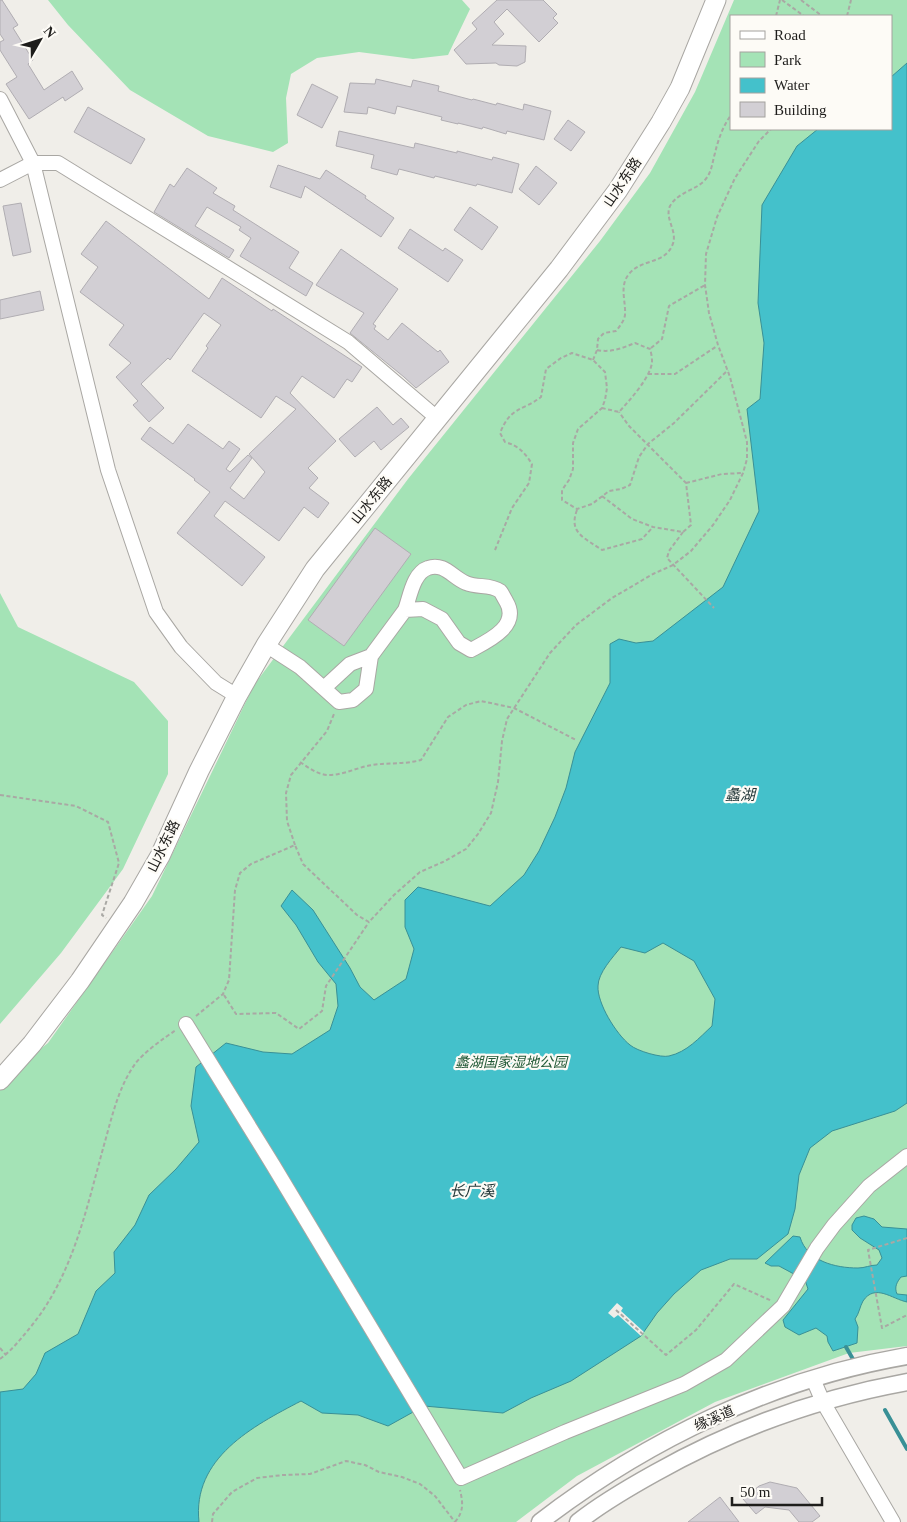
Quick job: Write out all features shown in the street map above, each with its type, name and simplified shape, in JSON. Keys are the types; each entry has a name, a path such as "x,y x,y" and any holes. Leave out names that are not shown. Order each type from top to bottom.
{"highway":[{"name":"山水东路","path":"0,1080 32,1044 119,926 160,856 199,771 238,696 266,645 314,569 559,269 618,190 680,88 716,0"},
{"name":"山水东路","path":"0,1062 51,1018"}],"main road":[{"name":"缘溪道","path":"540,1522 573,1496 638,1455 721,1414 763,1396 813,1379 907,1356"},
{"name":"缘溪道","path":"578,1522 632,1486 684,1457 736,1432 823,1402 907,1382"}],"street":[{"path":"0,99 33,163 108,470 156,612 181,646 216,683 238,696"},
{"path":"0,180 33,163 58,163 348,342 437,418"},
{"path":"266,645 300,667 339,702 353,700 366,689 371,656 405,610 418,574 429,567 445,568 466,583 486,586 501,592 510,607 508,623 496,637 471,650 459,643 442,619 423,609 405,610"},
{"path":"324,688 350,664 371,656"},
{"path":"186,1024 461,1478 565,1432 684,1384 726,1360 783,1306 817,1248 834,1225 869,1186 907,1156"},
{"path":"813,1379 823,1402 892,1522"}],"path":[{"path":"776,15 781,0 803,15"},
{"path":"801,0 821,15"},
{"path":"848,15 851,0"},
{"path":"593,360 598,340 604,333 616,331 623,322 625,314 623,287 629,274 643,263 666,256 673,245 675,234 669,217 670,207 679,195 703,182 711,171 725,122 730,116"},
{"path":"223,994 236,1014 276,1013 299,1029 322,1012 326,986 368,922 420,872 444,862 466,849 478,834 491,813 498,782 506,719 550,653 576,625 612,598 653,574 673,565 691,551 713,525 730,500 743,473 747,459 747,442 728,370 718,345 709,313 705,285 706,254 717,217 735,178 759,141 771,130"},
{"path":"650,348 662,339 669,306 705,285"},
{"path":"597,350 606,352 621,349 635,343 650,348"},
{"path":"648,374 675,374 718,345"},
{"path":"619,412 648,374 652,362 650,348"},
{"path":"495,550 512,508 529,482 532,464 524,451 514,444 506,442 500,433 505,421 518,408 541,397 546,369 561,358 572,353 593,360 605,372 607,388 602,408 578,429 573,443 573,469 569,480 562,490 562,500 577,509 592,504 609,491 630,485 639,457 648,444 674,423 728,370"},
{"path":"602,408 619,412 629,426 686,483 691,525 683,532 669,551 667,558 714,608"},
{"path":"686,483 722,474 743,473"},
{"path":"602,496 632,519 653,527 683,532"},
{"path":"577,509 574,526 580,534 602,550 642,539 653,527"},
{"path":"300,762 315,772 328,775 343,773 366,766 408,763 420,760 448,717 466,705 481,701 514,708 576,740"},
{"path":"339,702 327,732 291,775 286,793 287,820 303,864 357,915 368,922"},
{"path":"0,795 76,806 108,822 120,863 102,915 119,926"},
{"path":"0,1359 6,1355 37,1319 64,1274 79,1236 114,1107 125,1081 136,1062 167,1036 204,1011 223,994 229,980 234,890 240,873 251,864 295,845"},
{"path":"907,1238 868,1250 882,1328 907,1315"},
{"path":"616,1310 666,1355 696,1330 734,1284 783,1306"},
{"path":"0,1348 6,1355"},
{"path":"212,1522 213,1514 232,1492 257,1478 283,1474 310,1474 346,1461 365,1465 379,1472 402,1477 420,1484 435,1496 455,1522 462,1515 461,1478"}],"green space":[{"path":"48,0 462,0 470,9 448,55 413,59 359,52 317,58 291,74 286,98 288,143 273,152 208,136 130,90 68,25"},
{"name":"蠡湖国家湿地公园","path":"734,0 907,0 907,1346 849,1353 715,1402 577,1476 516,1522 0,1522 0,1080 48,1043 152,896 254,685 408,479 600,241 650,173 695,92"},
{"path":"0,593 18,627 134,682 168,721 168,774 123,869 61,953 0,1024"}],"water":[{"path":"907,63 907,1103 895,1111 832,1131 810,1148 799,1175 795,1209 788,1234 757,1259 730,1259 701,1270 674,1294 657,1313 641,1336 571,1381 531,1398 503,1413 424,1406 388,1426 358,1415 322,1413 301,1401 246,1433 229,1447 216,1462 205,1480 199,1499 199,1522 0,1522 0,1392 23,1389 36,1374 45,1353 78,1334 96,1291 115,1273 114,1252 135,1225 149,1195 176,1169 199,1142 191,1106 196,1067 226,1043 263,1052 292,1054 330,1030 338,1006 336,984 318,962 296,925 281,906 292,890 313,910 360,987 374,1000 406,979 414,949 405,927 405,900 418,887 490,906 524,875 539,851 566,788 575,752 610,683 610,644 619,639 636,643 653,641 723,587 759,511 747,409 760,399 764,343 758,303 762,205 797,146 817,130 892,130 892,76","holes":["663,943 694,961 715,999 712,1026 687,1048 669,1056 661,1056 638,1050 619,1034 604,1009 598,986 600,976 621,947 645,953"]},
{"path":"864,1216 874,1219 882,1227 907,1229 907,1276 901,1277 896,1289 897,1294 907,1295 907,1302 878,1293 868,1296 863,1301 855,1319 858,1327 857,1343 833,1351 827,1336 816,1328 799,1335 785,1327 783,1320 808,1289 805,1280 779,1266 771,1266 765,1263 793,1236 800,1237 809,1252 831,1265 858,1268 877,1265 882,1258 879,1250 860,1238 852,1230 852,1225 856,1218"}],"pier":[{"path":"617,1303 623,1308 621,1311 644,1332 641,1336 618,1315 614,1318 608,1313"}],"building":[{"path":"0,0 2,0 18,25 13,28 33,60 28,64 44,90 72,71 83,89 65,101 63,97 29,119 6,84 17,77 0,50 0,42 4,40 0,34"},
{"path":"497,0 543,0 557,14 553,18 558,23 539,42 507,9 494,22 504,34 492,45 526,46 525,62 517,66 499,65 496,63 466,64 454,50 477,29 472,23"},
{"path":"376,79 411,87 413,80 439,86 438,91 472,100 496,105 497,103 523,110 524,104 551,111 544,140 507,131 506,134 483,127 482,129 458,124 441,120 442,117 397,106 395,114 368,107 367,114 344,112 350,83 375,84"},
{"path":"312,84 338,97 322,128 297,115"},
{"path":"88,107 145,139 131,164 74,132"},
{"path":"568,120 585,132 571,151 554,139"},
{"path":"339,131 414,148 415,143 492,160 493,157 519,164 512,193 477,184 476,186 435,176 434,178 399,169 397,175 371,168 374,155 336,146"},
{"path":"278,165 320,179 326,170 366,196 365,198 394,218 381,237 305,186 301,198 270,187"},
{"path":"536,166 557,183 539,205 519,189"},
{"path":"187,168 217,188 213,193 235,206 233,210 299,252 289,268 313,283 306,296 240,256 251,238 239,230 241,227 207,207 195,226 234,250 229,258 154,212 170,184 174,187"},
{"path":"21,203 31,252 13,256 3,206"},
{"path":"470,207 498,227 482,250 454,230"},
{"path":"106,221 209,299 222,278 362,367 352,382 347,379 334,398 302,376 290,393 336,441 308,468 318,478 309,488 329,503 318,518 304,507 279,541 225,501 214,516 265,557 242,586 177,533 210,492 141,439 150,427 173,444 188,424 223,449 229,441 240,449 226,469 230,472 248,455 252,458 230,488 244,499 265,472 249,454 296,409 276,396 261,418 192,371 221,325 204,313 170,360 168,358 141,384 164,408 149,422 133,405 138,401 116,377 131,363 109,345 124,325 80,292 98,267 81,254"},
{"path":"410,229 443,251 445,248 463,260 448,282 398,248"},
{"path":"341,249 398,289 373,324 376,326 374,329 388,340 402,323 438,352 440,350 449,362 416,388 350,333 364,313 316,285"},
{"path":"40,291 44,310 0,319 0,300"},
{"path":"377,407 393,425 401,418 409,427 381,450 374,441 355,457 339,439"},
{"path":"375,528 411,554 344,646 308,620"},
{"path":"770,1482 797,1488 820,1516 812,1522 799,1522 789,1510 765,1507 756,1514 743,1499 759,1486"},
{"path":"720,1497 739,1522 688,1522"}],"waterway":[{"path":"846,1347 854,1361"},
{"path":"885,1410 907,1449"}],"water label":[{"name":"蠡湖","path":"740,795"},
{"name":"长广溪","path":"472,1191"}]}
